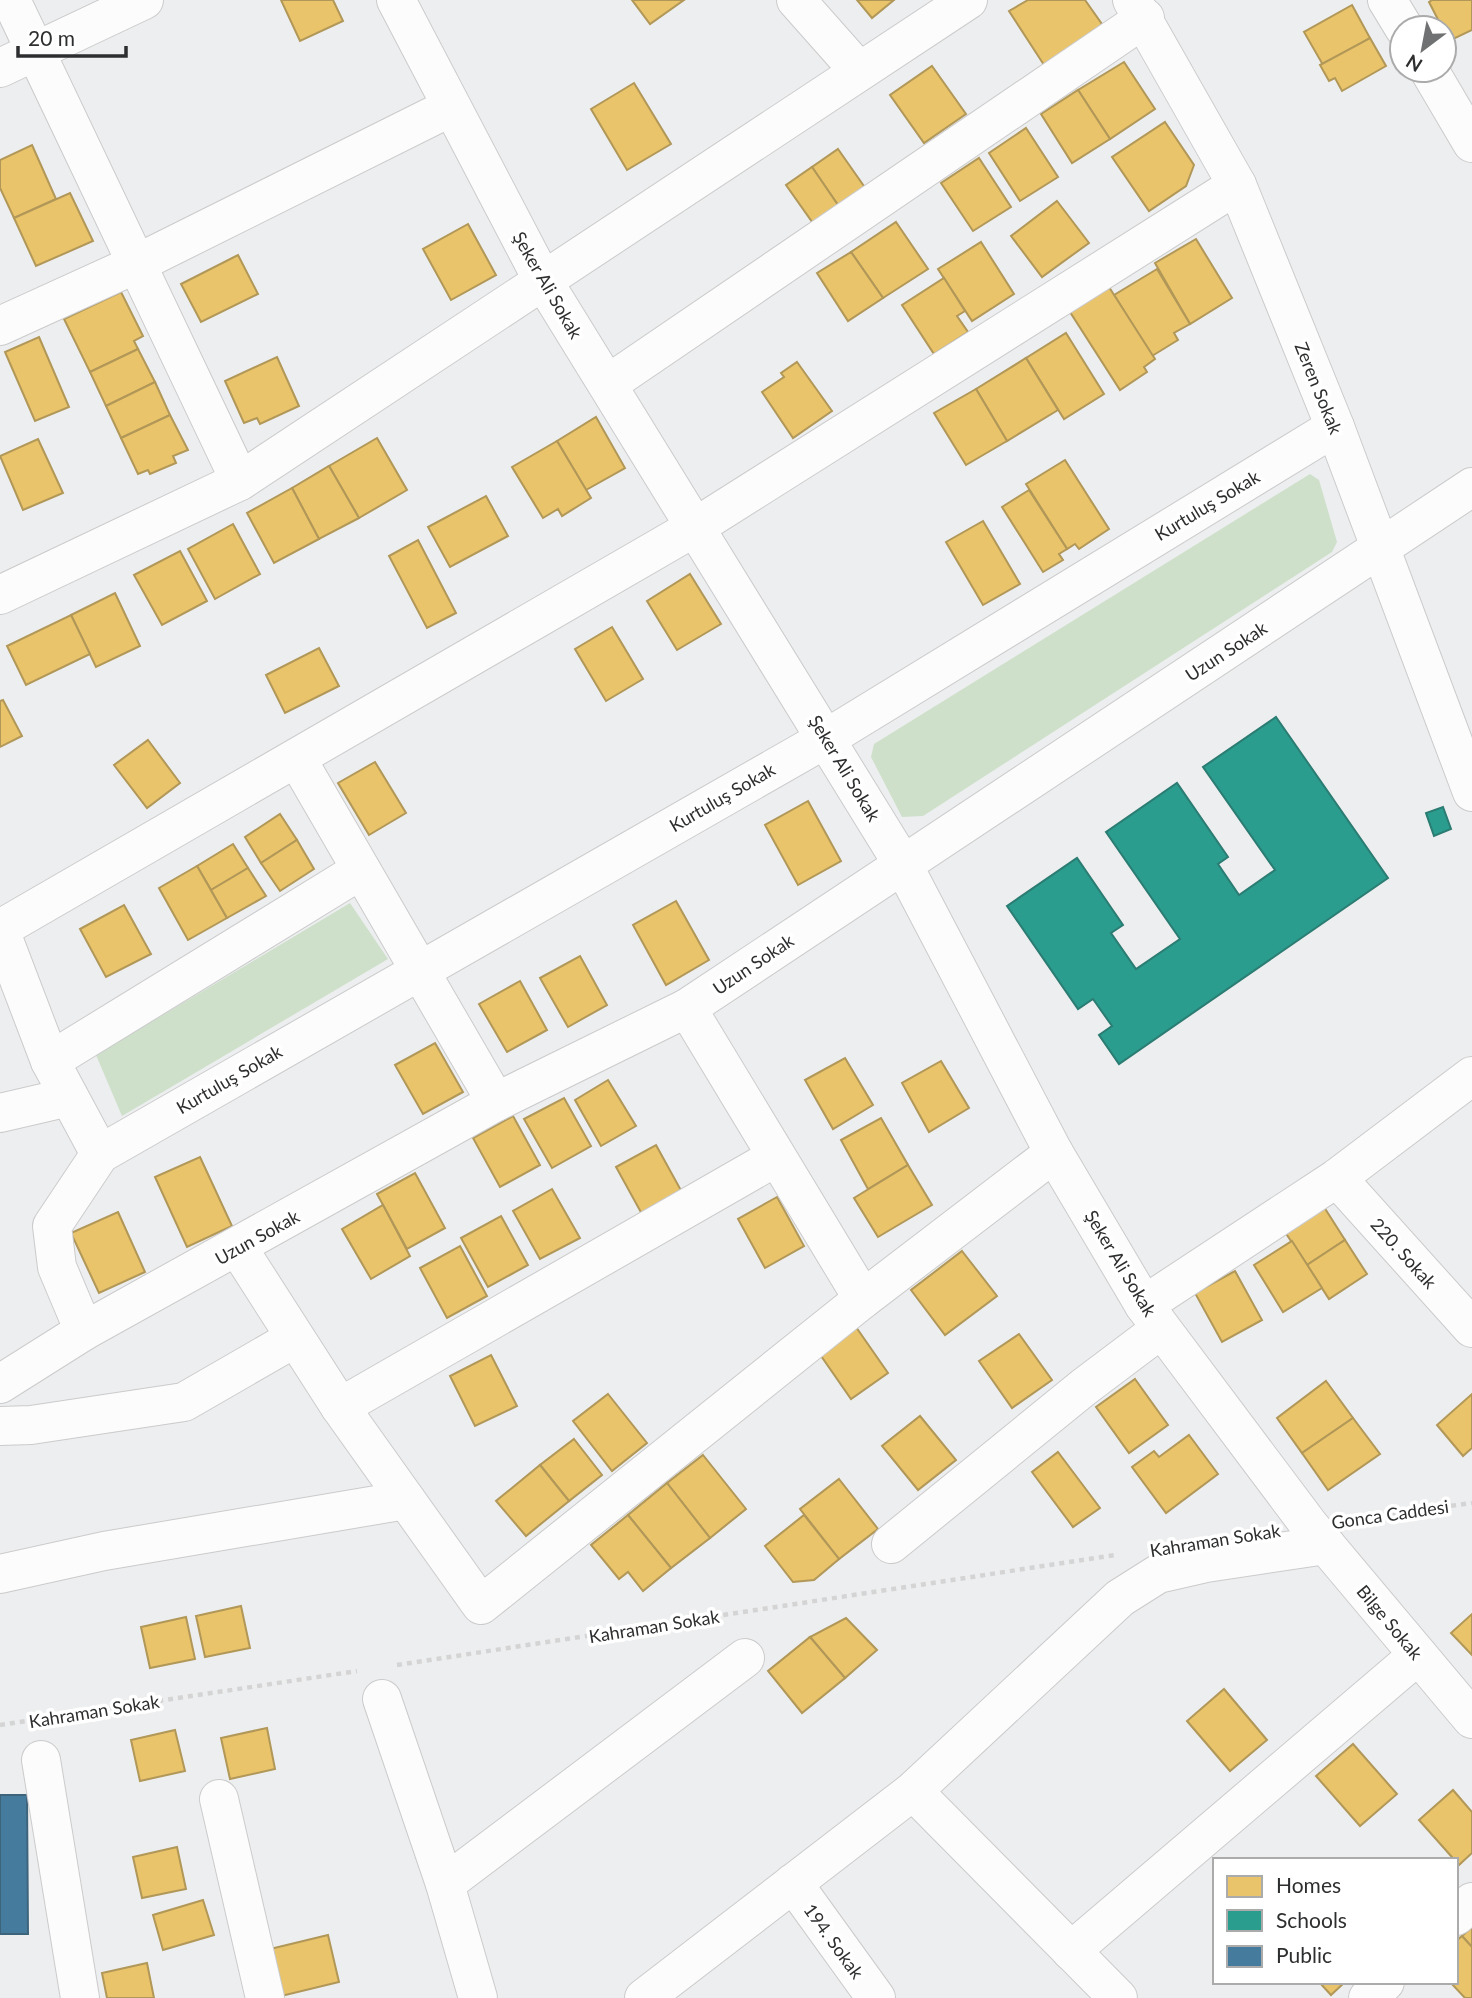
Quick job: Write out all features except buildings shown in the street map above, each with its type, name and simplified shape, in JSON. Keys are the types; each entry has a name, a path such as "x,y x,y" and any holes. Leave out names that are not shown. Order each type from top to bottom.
{"street":[{"path":"11,0 240,481"},
{"path":"0,68 144,0"},
{"name":"Şeker Ali Sokak","path":"396,0 542,279 697,526 902,863 1054,1153 1153,1317 1317,1535"},
{"path":"796,0 859,71"},
{"path":"0,595 240,481 968,0"},
{"path":"608,384 1138,9"},
{"name":"Zeren Sokak","path":"1138,9 1237,185 1335,427 1472,792"},
{"path":"1437,84 1472,143"},
{"path":"0,326 136,264 451,107"},
{"path":"84,1331 57,1268 52,1226 100,1154 50,1061 0,930 697,526 1237,185"},
{"name":"Kurtuluş Sokak","path":"100,1154 418,969 827,738 1335,427"},
{"name":"Uzun Sokak","path":"0,1384 84,1331 238,1248 496,1101 687,1008 902,863 1380,551 1472,487"},
{"path":"297,759 496,1101"},
{"path":"50,1061 361,870"},
{"path":"687,1008 863,1299"},
{"path":"891,1544 1073,1396 1153,1317 1472,1076"},
{"path":"0,1113 69,1097"},
{"path":"238,1248 340,1407 481,1605 863,1299 1054,1153"},
{"path":"340,1407 776,1157"},
{"name":"220. Sokak","path":"1337,1178 1472,1328"},
{"path":"0,1426 31,1425 184,1402 295,1338"},
{"path":"0,1574 104,1551 406,1500"},
{"path":"644,1998 913,1791 1120,1598 1158,1574 1317,1535"},
{"name":"Bilge Sokak","path":"1317,1535 1472,1719"},
{"path":"1071,1951 1418,1656"},
{"path":"445,1884 745,1658"},
{"path":"380,1678 478,1998"},
{"path":"41,1760 80,1998"},
{"path":"913,1791 1118,1998"},
{"path":"219,1799 265,1998"},
{"name":"194. Sokak","path":"793,1883 863,1993"},
{"path":"1458,1914 1472,1902"},
{"path":"1368,1998 1383,1984"}],"path":[{"name":"Gonca Caddesi","path":"1317,1535 1472,1503"},
{"name":"Kahraman Sokak","path":"0,1725 380,1678 1129,1553"}],"green space":[{"path":"1310,474 1319,480 1337,542 1332,552 923,816 902,817 871,757 874,744"},
{"path":"350,903 388,959 122,1116 96,1055"}]}
